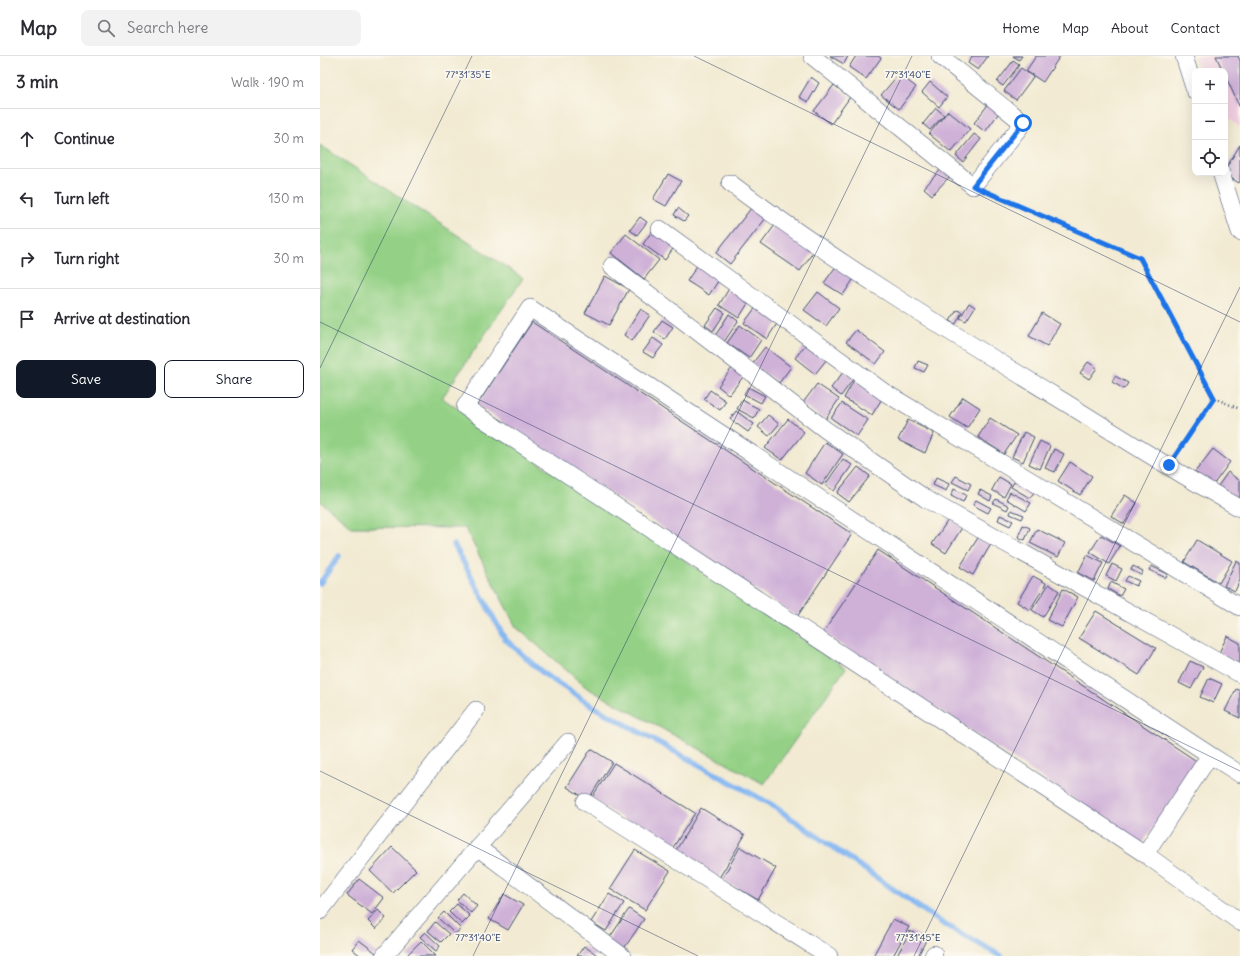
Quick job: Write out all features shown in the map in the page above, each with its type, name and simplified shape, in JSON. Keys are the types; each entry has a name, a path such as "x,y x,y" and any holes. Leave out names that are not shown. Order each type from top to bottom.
{"street":[{"path":"812,56 973,186 1023,123 940,56"},
{"path":"1184,56 1192,82"},
{"path":"1222,176 1240,232"},
{"path":"730,183 826,253 1199,485 1240,508"},
{"path":"660,229 884,392 1240,607"},
{"path":"612,266 826,430 926,499 1240,674"},
{"path":"1240,774 530,308 464,407 1144,854 1240,922"},
{"path":"320,911 476,710"},
{"path":"384,956 568,742"},
{"path":"1144,854 1210,755"},
{"path":"585,802 829,956"},
{"path":"477,847 622,956"}],"path":[{"path":"973,186 1140,258 1214,398 1240,409"},
{"path":"1169,465 1214,398"}],"shaded area":[{"path":"1194,56 1240,56 1240,127 1228,118 1228,68 1198,68"}],"green space":[{"path":"320,145 523,278 442,398 846,668 764,784 587,688 516,627 465,528 352,527 320,501"}],"building":[{"path":"830,56 848,56 844,64"},
{"path":"856,56 878,56 881,58 866,79 849,67"},
{"path":"972,56 988,56 978,70 968,63"},
{"path":"1013,56 1022,56 1019,60"},
{"path":"1036,56 1060,56 1043,82 1026,71"},
{"path":"1216,56 1238,56 1240,61 1240,108 1228,82 1228,68 1222,68"},
{"path":"1013,61 1019,65 1003,86 997,82"},
{"path":"1021,68 1033,77 1016,100 1004,91"},
{"path":"899,74 916,87 899,109 881,95"},
{"path":"811,77 819,83 808,102 799,97"},
{"path":"930,82 947,97 939,107 922,92"},
{"path":"834,85 850,97 831,124 814,111"},
{"path":"990,102 1001,110 985,132 974,123"},
{"path":"936,108 944,115 930,130 923,124"},
{"path":"948,111 970,129 951,152 929,134"},
{"path":"974,134 981,139 963,162 956,156"},
{"path":"1240,145 1239,183 1228,176 1228,165"},
{"path":"943,167 951,175 932,195 924,188"},
{"path":"668,174 681,181 666,206 653,199"},
{"path":"752,207 766,218 730,264 716,253"},
{"path":"678,208 688,216 684,221 674,215"},
{"path":"640,217 647,222 637,235 630,230"},
{"path":"778,221 816,248 800,271 761,244"},
{"path":"655,227 677,243 665,260 643,244"},
{"path":"626,234 659,260 644,279 611,253"},
{"path":"700,261 722,275 709,295 687,281"},
{"path":"837,265 855,277 843,295 824,283"},
{"path":"605,276 629,289 609,325 585,313"},
{"path":"730,287 750,300 739,318 719,305"},
{"path":"818,292 839,308 826,326 804,310"},
{"path":"969,303 975,307 966,321 960,318"},
{"path":"756,307 778,322 767,339 744,323"},
{"path":"717,308 725,313 713,331 705,325"},
{"path":"641,309 650,315 632,341 624,335"},
{"path":"957,310 962,312 956,324 950,321"},
{"path":"1042,313 1060,324 1047,346 1029,336"},
{"path":"729,314 738,321 724,342 715,336"},
{"path":"662,320 673,327 665,339 654,332"},
{"path":"532,322 852,534 797,617 477,405"},
{"path":"740,325 761,340 749,358 727,343"},
{"path":"856,330 885,352 876,364 846,342"},
{"path":"653,338 663,345 653,358 643,352"},
{"path":"806,344 827,359 815,374 795,358"},
{"path":"765,347 791,367 779,383 752,364"},
{"path":"918,361 928,365 924,372 915,368"},
{"path":"1088,362 1097,368 1089,379 1080,373"},
{"path":"732,368 743,377 729,395 718,386"},
{"path":"844,371 854,378 841,396 831,388"},
{"path":"1115,376 1128,383 1124,389 1112,382"},
{"path":"854,380 883,397 872,415 844,398"},
{"path":"817,384 839,399 825,420 802,404"},
{"path":"748,387 765,396 761,403 744,394"},
{"path":"710,390 726,401 720,410 704,399"},
{"path":"963,397 980,408 967,428 950,417"},
{"path":"742,400 759,409 754,418 737,409"},
{"path":"842,403 868,420 857,436 831,418"},
{"path":"736,411 754,424 748,432 730,419"},
{"path":"768,415 779,424 769,436 758,427"},
{"path":"990,418 1017,435 1004,454 978,437"},
{"path":"788,419 804,432 782,460 765,448"},
{"path":"908,420 934,433 925,453 898,440"},
{"path":"1024,432 1034,437 1023,462 1012,457"},
{"path":"1040,441 1050,446 1040,469 1029,464"},
{"path":"825,442 843,454 822,485 805,473"},
{"path":"1054,449 1064,454 1055,472 1045,468"},
{"path":"1213,449 1230,462 1213,485 1195,472"},
{"path":"843,459 852,465 834,491 825,485"},
{"path":"1070,462 1092,476 1080,495 1058,481"},
{"path":"858,467 870,476 849,502 837,493"},
{"path":"1228,472 1240,481 1240,501 1218,486"},
{"path":"956,476 971,484 968,490 952,482"},
{"path":"999,477 1011,484 1004,497 992,490"},
{"path":"1017,477 1036,489 1030,498 1011,487"},
{"path":"936,478 949,484 946,491 933,485"},
{"path":"954,489 966,495 963,502 951,496"},
{"path":"980,490 992,496 990,501 978,494"},
{"path":"1010,492 1031,503 1026,511 1006,499"},
{"path":"1125,495 1137,503 1124,524 1111,516"},
{"path":"996,499 1009,506 1007,510 993,503"},
{"path":"976,500 991,508 988,513 973,505"},
{"path":"1011,510 1024,515 1022,519 1010,514"},
{"path":"1000,515 1013,521 1010,526 998,520"},
{"path":"950,517 963,526 946,553 932,544"},
{"path":"1023,525 1030,528 1025,540 1018,537"},
{"path":"1037,529 1065,543 1058,557 1030,543"},
{"path":"1101,535 1120,546 1109,564 1090,552"},
{"path":"979,536 991,544 973,575 960,567"},
{"path":"1197,540 1232,561 1219,583 1184,562"},
{"path":"878,550 1198,762 1142,844 823,633"},
{"path":"1087,555 1103,563 1094,581 1078,573"},
{"path":"1236,561 1240,563 1240,580 1235,591 1224,586"},
{"path":"1112,564 1122,569 1116,581 1106,576"},
{"path":"1133,566 1143,571 1141,575 1131,570"},
{"path":"1151,566 1168,574 1166,578 1149,570"},
{"path":"1033,576 1046,583 1030,610 1017,602"},
{"path":"1128,576 1139,581 1136,586 1125,581"},
{"path":"1111,582 1124,589 1120,596 1108,589"},
{"path":"1049,584 1059,591 1043,617 1032,610"},
{"path":"1063,589 1078,597 1062,627 1047,620"},
{"path":"1096,611 1156,648 1139,675 1079,638"},
{"path":"1227,636 1240,643 1240,664 1219,653"},
{"path":"1190,661 1203,667 1191,689 1179,683"},
{"path":"1209,678 1222,684 1213,703 1200,697"},
{"path":"1236,689 1240,691 1240,718 1225,711"},
{"path":"591,749 612,762 588,800 567,787"},
{"path":"614,763 695,813 672,849 591,799"},
{"path":"701,808 745,835 719,878 675,852"},
{"path":"392,847 416,870 393,893 370,871"},
{"path":"740,847 776,868 758,900 722,879"},
{"path":"635,850 670,871 645,910 610,889"},
{"path":"359,879 384,898 372,914 347,895"},
{"path":"463,893 477,906 471,913 457,900"},
{"path":"504,894 523,905 508,930 489,919"},
{"path":"609,894 624,903 606,931 591,922"},
{"path":"457,904 470,916 462,924 449,912"},
{"path":"629,909 644,919 621,953 606,943"},
{"path":"378,910 386,918 376,929 368,921"},
{"path":"444,912 461,929 455,934 438,918"},
{"path":"893,919 909,927 893,956 873,956"},
{"path":"435,922 449,934 441,942 428,931"},
{"path":"910,931 926,940 918,956 897,956"},
{"path":"425,932 440,946 436,951 420,937"},
{"path":"359,940 380,956 361,956 352,949"},
{"path":"421,941 436,956 406,956"},
{"path":"584,946 596,954 595,956 577,956"}],"waterway":[{"path":"454,545 505,639 544,674 594,707 772,805 942,923 1001,956"},
{"path":"320,583 339,556"}],"route":[{"path":"1023,123 973,186 1140,258 1214,398 1169,465"}]}
